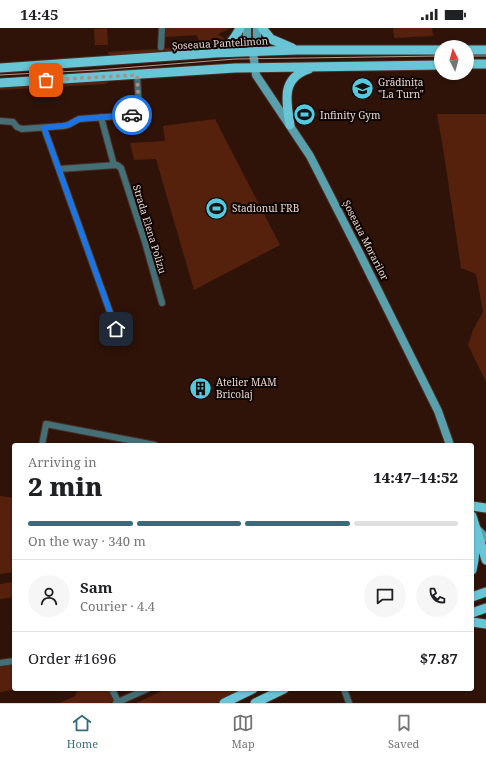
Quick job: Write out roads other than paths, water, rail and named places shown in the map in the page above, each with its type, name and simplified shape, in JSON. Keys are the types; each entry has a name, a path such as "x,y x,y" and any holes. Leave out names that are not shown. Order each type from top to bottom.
{"main road":[{"path":"215,53 233,42 240,28"},
{"path":"247,28 247,40 253,52"},
{"path":"253,52 257,40 257,28"},
{"path":"262,28 271,39 297,50"},
{"name":"Șoseaua Pantelimon","path":"0,68 215,53 297,50 434,50"},
{"path":"474,50 486,50"},
{"name":"Șoseaua Morarilor","path":"253,52 256,75 310,156 438,412 449,443"},
{"path":"474,64 486,64"},
{"path":"0,83 254,68 434,65"},
{"path":"290,124 286,101 292,79 298,74 317,67"},
{"path":"474,506 486,508"},
{"path":"474,522 486,560"},
{"path":"476,528 486,538"},
{"path":"474,560 476,550 476,528"},
{"path":"474,596 486,592"},
{"path":"474,612 486,608"},
{"path":"474,622 486,624"},
{"path":"224,703 249,691"},
{"path":"255,703 280,691"}],"street":[{"path":"161,47 162,28"},
{"path":"0,121 13,122 17,128 22,129 68,125 79,119 133,115 138,111 137,75"},
{"name":"Strada Elena Polizu","path":"101,117 114,165 120,166 121,168 145,242 162,303"},
{"path":"44,128 116,329"},
{"path":"59,169 114,165"},
{"path":"42,443 46,424 145,443"},
{"path":"0,664 12,661"},
{"path":"113,691 117,703 143,691"},
{"path":"345,691 349,703"}],"tram line":[{"path":"0,75 97,70 235,59 434,56"},
{"path":"474,56 486,56"}],"place":[{"name":"Grădinița \"La Turn\"","path":"362,88"},
{"name":"Infinity Gym","path":"305,115"},
{"name":"Stadionul FRB","path":"216,208"},
{"name":"Atelier MAM Bricolaj","path":"201,388"}]}
